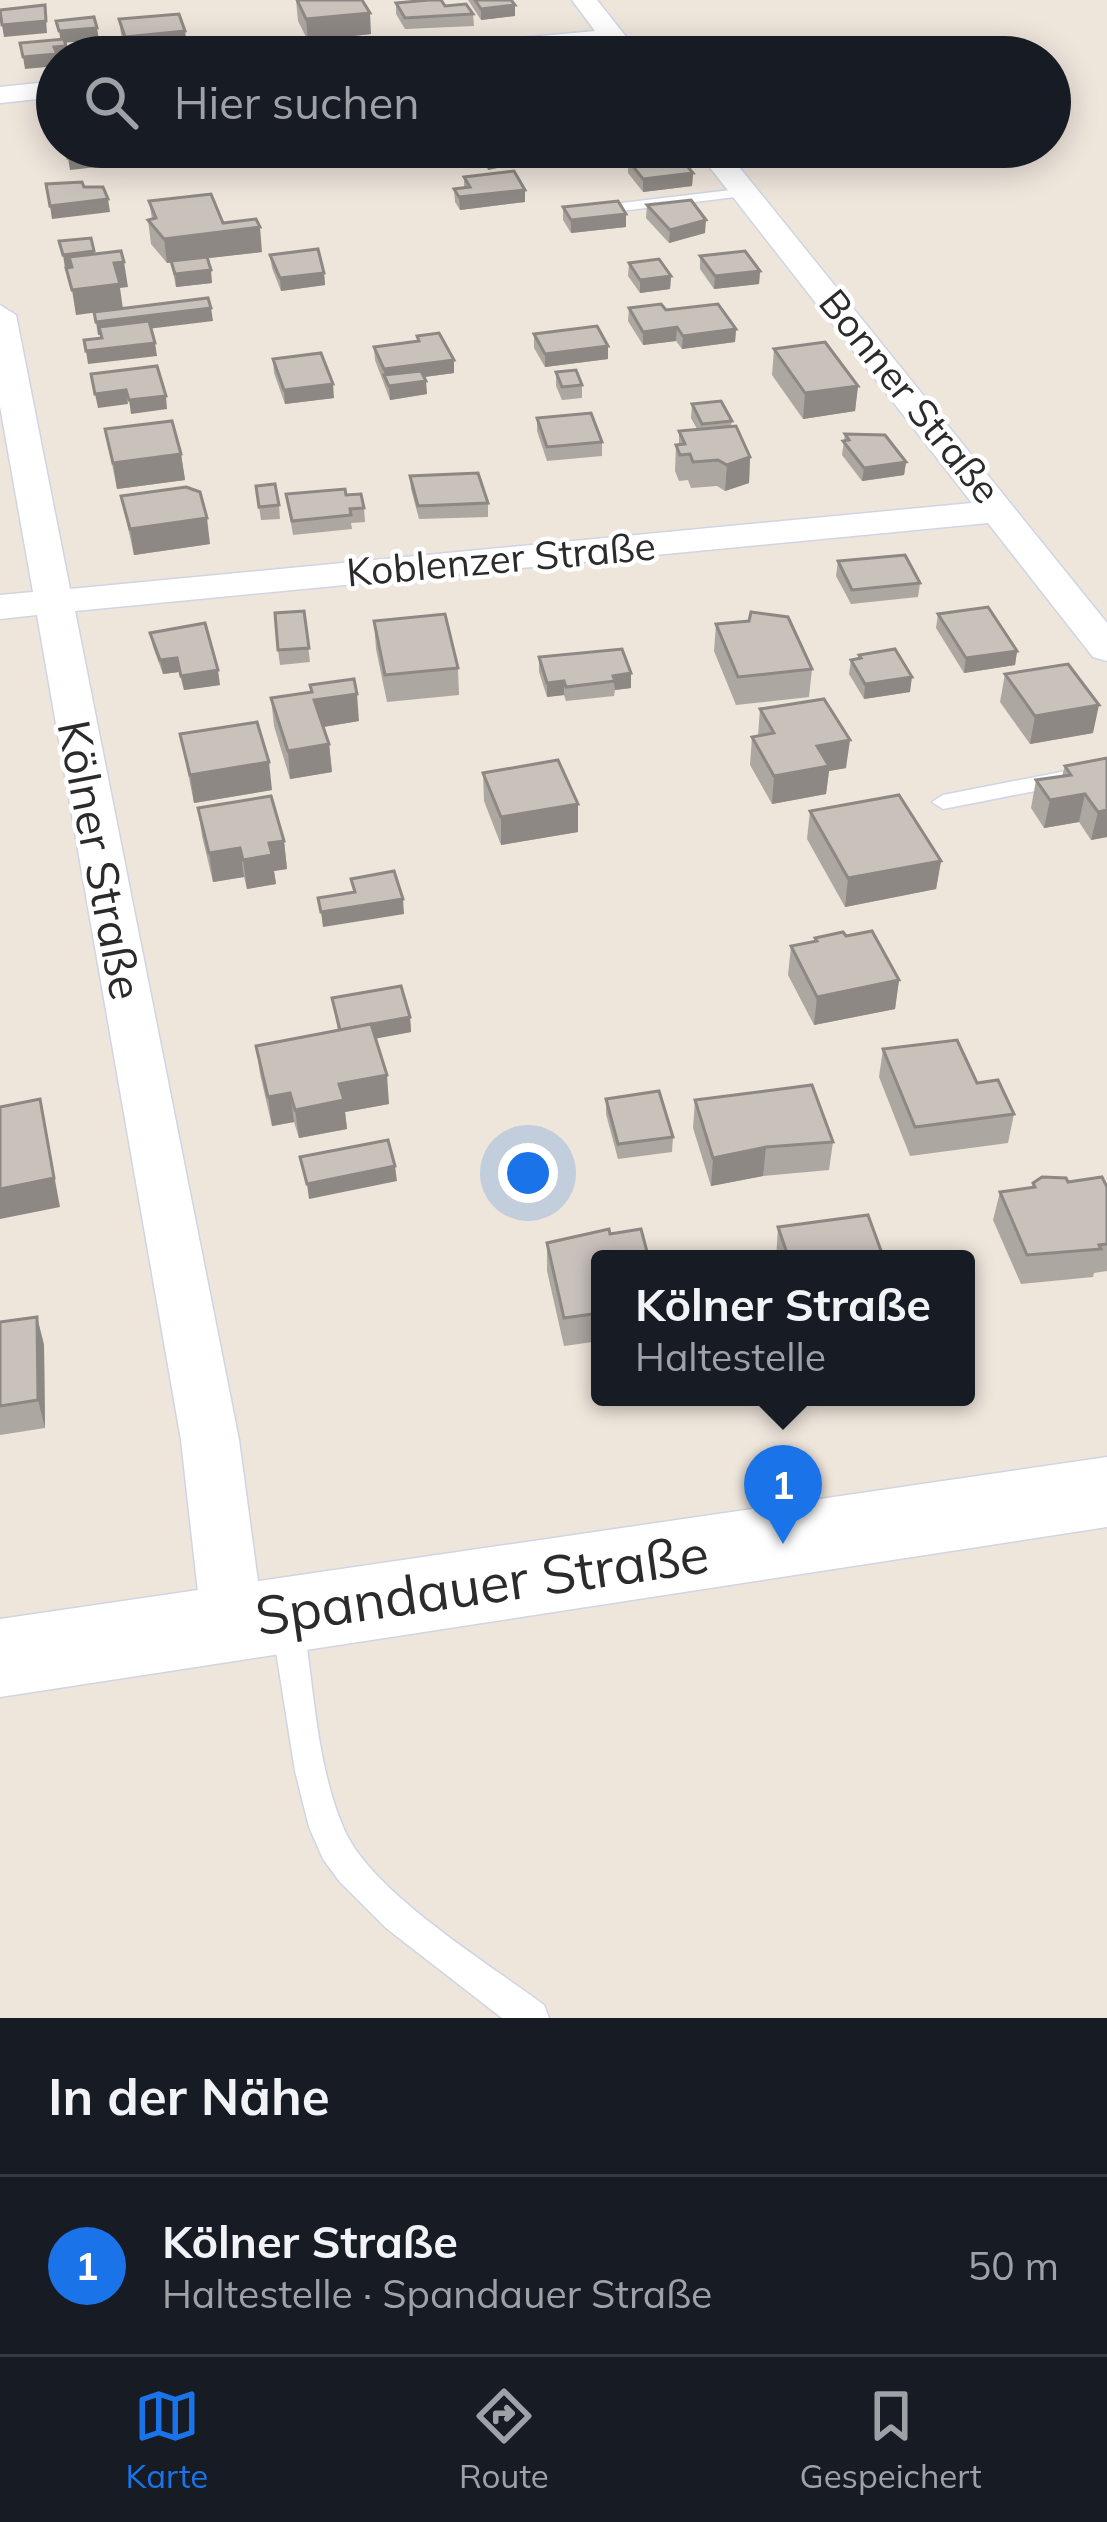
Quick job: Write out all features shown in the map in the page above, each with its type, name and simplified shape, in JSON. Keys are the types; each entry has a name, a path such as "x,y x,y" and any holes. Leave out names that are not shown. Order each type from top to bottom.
{"main road":[{"name":"Spandauer Straße","path":"0,1658 1107,1492"}],"street":[{"path":"584,0 612,36"},
{"path":"0,94 36,91"},
{"name":"Bonner Straße","path":"726,168 1107,649"},
{"name":"Kölner Straße","path":"0,315 210,1440 259,1616"},
{"name":"Koblenzer Straße","path":"0,607 1001,511"}],"lane":[{"path":"563,214 747,192"},
{"path":"943,802 1107,770"},
{"path":"259,1616 334,1846 378,1897 531,2018"}],"building":[{"path":"297,0 362,0 370,13 306,19"},
{"path":"441,0 445,6 466,4 473,14 405,18 396,3"},
{"path":"475,0 511,0 515,5 481,9"},
{"path":"45,5 46,21 2,25 0,10"},
{"path":"179,14 185,31 125,36 119,19"},
{"path":"94,17 97,28 59,31 56,21"},
{"path":"36,42 36,56 23,57 20,43"},
{"path":"634,168 689,168 693,173 643,179"},
{"path":"514,171 525,190 459,197 454,189 470,187 464,177"},
{"path":"82,182 84,187 103,187 108,199 50,206 46,184"},
{"path":"211,194 223,223 256,219 260,227 164,239 148,220 156,218 149,201"},
{"path":"691,200 706,220 670,230 647,205"},
{"path":"618,201 626,214 571,220 563,207"},
{"path":"91,238 94,251 63,255 59,241"},
{"path":"318,249 324,273 280,278 270,255"},
{"path":"121,251 124,262 114,263 120,284 72,290 66,268 72,267 69,257"},
{"path":"745,251 760,271 715,276 700,256"},
{"path":"207,257 211,270 175,274 171,261"},
{"path":"659,259 671,276 640,280 629,263"},
{"path":"208,298 211,308 96,322 94,312"},
{"path":"661,304 666,310 718,304 736,329 683,336 677,327 643,332 629,308"},
{"path":"149,321 155,343 86,351 84,340 102,338 99,327"},
{"path":"597,326 608,346 545,354 534,334"},
{"path":"439,333 454,360 384,369 374,347 419,341 417,336"},
{"path":"825,342 858,386 805,393 774,349"},
{"path":"321,353 333,384 284,390 273,359"},
{"path":"157,366 166,396 129,400 126,390 95,394 91,374"},
{"path":"576,370 582,385 562,387 556,372"},
{"path":"421,371 426,381 389,386 384,375"},
{"path":"721,401 732,421 702,424 692,404"},
{"path":"591,413 602,442 547,447 537,418"},
{"path":"172,421 181,454 113,463 105,429"},
{"path":"736,426 750,457 727,465 718,460 693,462 690,454 680,455 676,445 685,444 679,431"},
{"path":"845,434 885,435 906,462 864,468 843,441 849,440"},
{"path":"478,473 488,503 418,506 410,476"},
{"path":"275,484 279,505 259,507 256,486"},
{"path":"186,487 200,492 207,518 130,529 121,496"},
{"path":"345,489 346,495 361,494 364,508 350,509 351,515 292,521 286,494"},
{"path":"905,555 920,583 852,590 838,561"},
{"path":"988,607 1017,651 966,658 938,614"},
{"path":"304,611 309,648 278,650 275,613"},
{"path":"751,612 788,617 812,669 738,677 716,624 749,621"},
{"path":"445,614 458,668 385,675 374,621"},
{"path":"205,623 218,670 181,676 177,658 160,660 150,633"},
{"path":"622,649 631,673 613,676 615,681 566,687 564,681 547,683 539,657"},
{"path":"895,649 912,677 865,684 851,660"},
{"path":"1068,664 1099,705 1035,716 1005,674"},
{"path":"354,679 357,694 314,700 329,744 288,751 271,698 312,692 310,685"},
{"path":"824,699 850,740 817,746 829,766 774,776 752,737 774,733 760,709"},
{"path":"257,722 269,762 190,775 180,734"},
{"path":"1107,758 1107,810 1098,812 1085,794 1050,800 1036,780 1071,775 1065,766"},
{"path":"558,760 578,804 501,817 483,773"},
{"path":"899,795 941,861 848,878 810,811"},
{"path":"271,796 284,841 269,843 272,855 243,860 240,848 209,853 198,808"},
{"path":"394,871 403,899 321,912 318,898 355,892 351,879"},
{"path":"872,931 899,980 817,997 791,946 843,932 846,936"},
{"path":"401,986 410,1017 340,1030 332,998"},
{"path":"371,1024 387,1075 339,1084 344,1100 295,1110 290,1093 268,1097 256,1046"},
{"path":"957,1040 977,1083 998,1080 1014,1114 915,1127 883,1049"},
{"path":"812,1085 833,1142 766,1147 713,1158 695,1100"},
{"path":"659,1091 673,1137 618,1144 606,1099"},
{"path":"40,1099 54,1178 0,1189 0,1107"},
{"path":"388,1140 395,1166 307,1184 300,1157"},
{"path":"1042,1177 1068,1182 1102,1177 1107,1187 1107,1244 1099,1245 1101,1249 1027,1255 1000,1192 1035,1187 1033,1183"},
{"path":"868,1215 881,1250 786,1250 778,1227"},
{"path":"609,1229 610,1234 641,1229 647,1250 591,1250 591,1314 564,1318 547,1243"},
{"path":"37,1317 38,1400 0,1406 0,1322"}],"place":[{"name":"Kölner Straße","path":"783,1544"}]}
